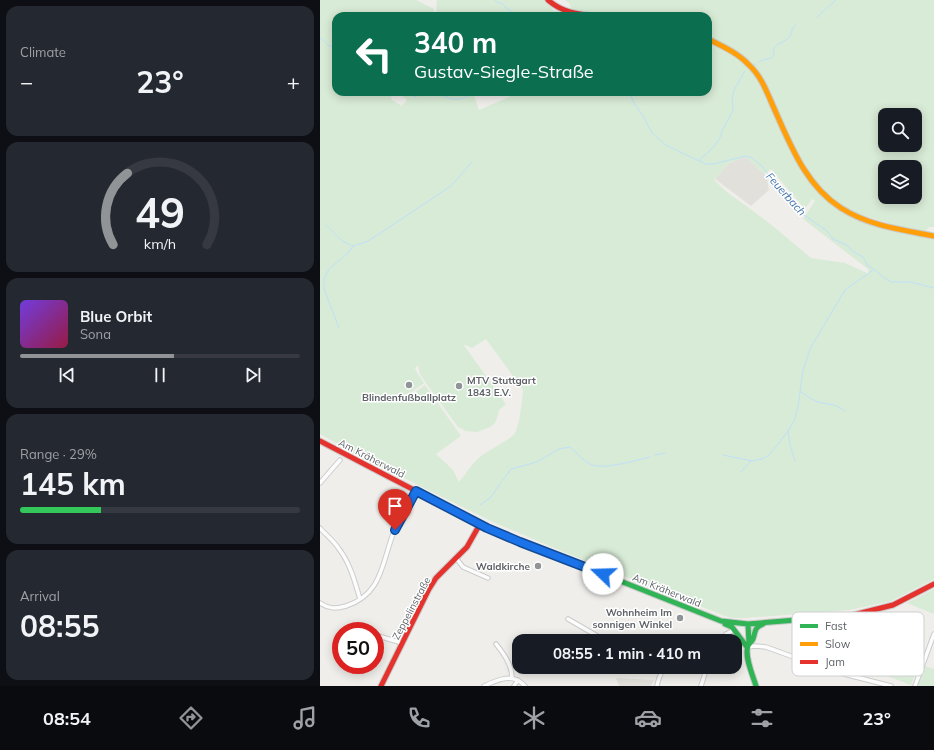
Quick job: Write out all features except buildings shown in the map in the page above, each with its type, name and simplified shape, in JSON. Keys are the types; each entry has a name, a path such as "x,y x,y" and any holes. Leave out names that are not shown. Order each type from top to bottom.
{"main road":[{"path":"548,0 553,5 568,12"},
{"path":"712,41 745,61 756,72 802,167 814,184 827,198 846,211 869,221 934,236"},
{"name":"Am Kräherwald","path":"320,441 480,524 520,542 722,621 748,624 792,621"},
{"name":"Zeppelinstraße","path":"381,686 429,588 436,578 467,547 480,524"},
{"name":"Am Kräherwald","path":"868,612 893,605 934,584"},
{"path":"722,621 731,626 748,645"},
{"path":"734,630 735,625 738,623"},
{"path":"748,645 753,640 754,630 758,626 765,623"},
{"path":"748,624 750,666 756,686"}],"street":[{"path":"320,483 340,460"},
{"path":"320,603 329,608 347,606 360,599 371,590 377,581 395,530 416,491"},
{"path":"320,528 339,549 344,557 360,599"},
{"path":"456,558 463,567 488,578"},
{"path":"568,619 594,634"},
{"path":"726,634 734,630"},
{"path":"924,661 934,634"},
{"path":"384,638 402,643"},
{"path":"496,644 505,655 512,672 512,678"},
{"path":"748,645 766,647 792,656"},
{"path":"657,686 661,674"},
{"path":"701,686 705,674"},
{"path":"852,676 891,686"},
{"path":"915,686 919,676"},
{"path":"484,686 503,679 512,678 518,680 525,686"},
{"path":"514,686 518,680"}],"shaded area":[{"path":"746,157 764,174 767,179 769,190 751,206 715,179 729,163"},
{"path":"616,678 654,680 651,686 619,686"}],"green space":[{"path":"320,0 416,0 434,9 433,12 332,12 332,96 392,96 392,100 402,106 407,100 402,96 474,96 479,110 511,96 712,96 712,43 740,59 755,74 805,175 821,196 837,208 852,216 934,238 934,579 891,601 849,610 792,612 792,614 744,618 725,616 571,555 493,522 320,434","holes":["746,157 764,174 771,169 805,209 812,199 815,201 803,219 868,269 869,274 845,263 811,258 768,222 727,192 714,180 729,163","486,339 523,390 517,429 515,433 478,459 459,482 453,470 436,454 461,436 425,385 403,401 402,399 424,383 416,371 415,368 418,365 420,374 458,427 466,431 477,432 490,427 495,423 499,410 506,404 463,344 472,348"]},
{"path":"437,0 545,0 554,11 560,12 436,12"},
{"path":"565,0 934,0 934,227 929,227 925,232 902,227 852,212 825,192 810,174 792,143 759,71 712,40 712,12 585,12 572,10 569,3"},
{"path":"934,589 934,614 907,603"},
{"path":"925,666 934,669 934,686 916,686 920,676 924,676"},
{"path":"887,676 914,676 911,685"}],"waterway":[{"path":"495,0 498,3 502,3 511,12"},
{"path":"817,17 836,0"},
{"path":"759,62 773,57 776,45 788,39 796,25"},
{"path":"320,38 332,47"},
{"path":"698,161 713,148 719,140 733,110 732,99 734,90 745,71"},
{"path":"444,96 451,99 461,99 467,96"},
{"name":"Feuerbach","path":"631,96 652,133 666,145 706,164 713,164 746,156 752,158 763,167 771,178 780,185 801,213 827,231 833,239 847,245 852,251 863,257 868,266 883,277 891,282 910,282 934,288"},
{"path":"339,328 324,289 324,279 329,269 348,253 353,246 366,242 451,186 472,162"},
{"path":"326,225 342,241 353,246"},
{"path":"723,455 752,461 762,459 769,455 775,448 794,421 798,407 803,370 811,347 845,290 873,270"},
{"path":"801,392 811,399 818,402 835,405 845,411"},
{"path":"788,431 790,445 795,461"},
{"path":"503,480 511,469 537,462 559,449 570,447 580,457 592,465 598,466 612,465 650,457"},
{"path":"655,455 665,453"},
{"path":"741,472 751,461"},
{"path":"480,505 491,497 501,482"}],"traffic: fast":[{"path":"512,538 721,621 748,624 792,620"},
{"path":"725,624 732,627 747,647"},
{"path":"748,624 749,643"},
{"path":"756,686 751,672 747,650 756,630 763,624"}],"traffic: slow":[{"path":"712,41 740,57 757,74 766,90 792,149 808,176 828,199 841,208 863,219 898,229 934,236"}],"traffic: jam":[{"path":"548,0 559,8 573,12"},
{"path":"320,441 487,528 512,538"},
{"path":"381,686 429,589 436,578 467,547 480,524"},
{"path":"865,612 893,605 934,584"}],"place":[{"name":"Blindenfußballplatz","path":"409,385"},
{"name":"MTV Stuttgart 1843 E.V.","path":"459,386"},
{"name":"Waldkirche","path":"538,566"},
{"name":"Wohnheim Im sonnigen Winkel","path":"680,618"}],"route":[{"path":"395,530 416,491 487,528 603,574"}]}
